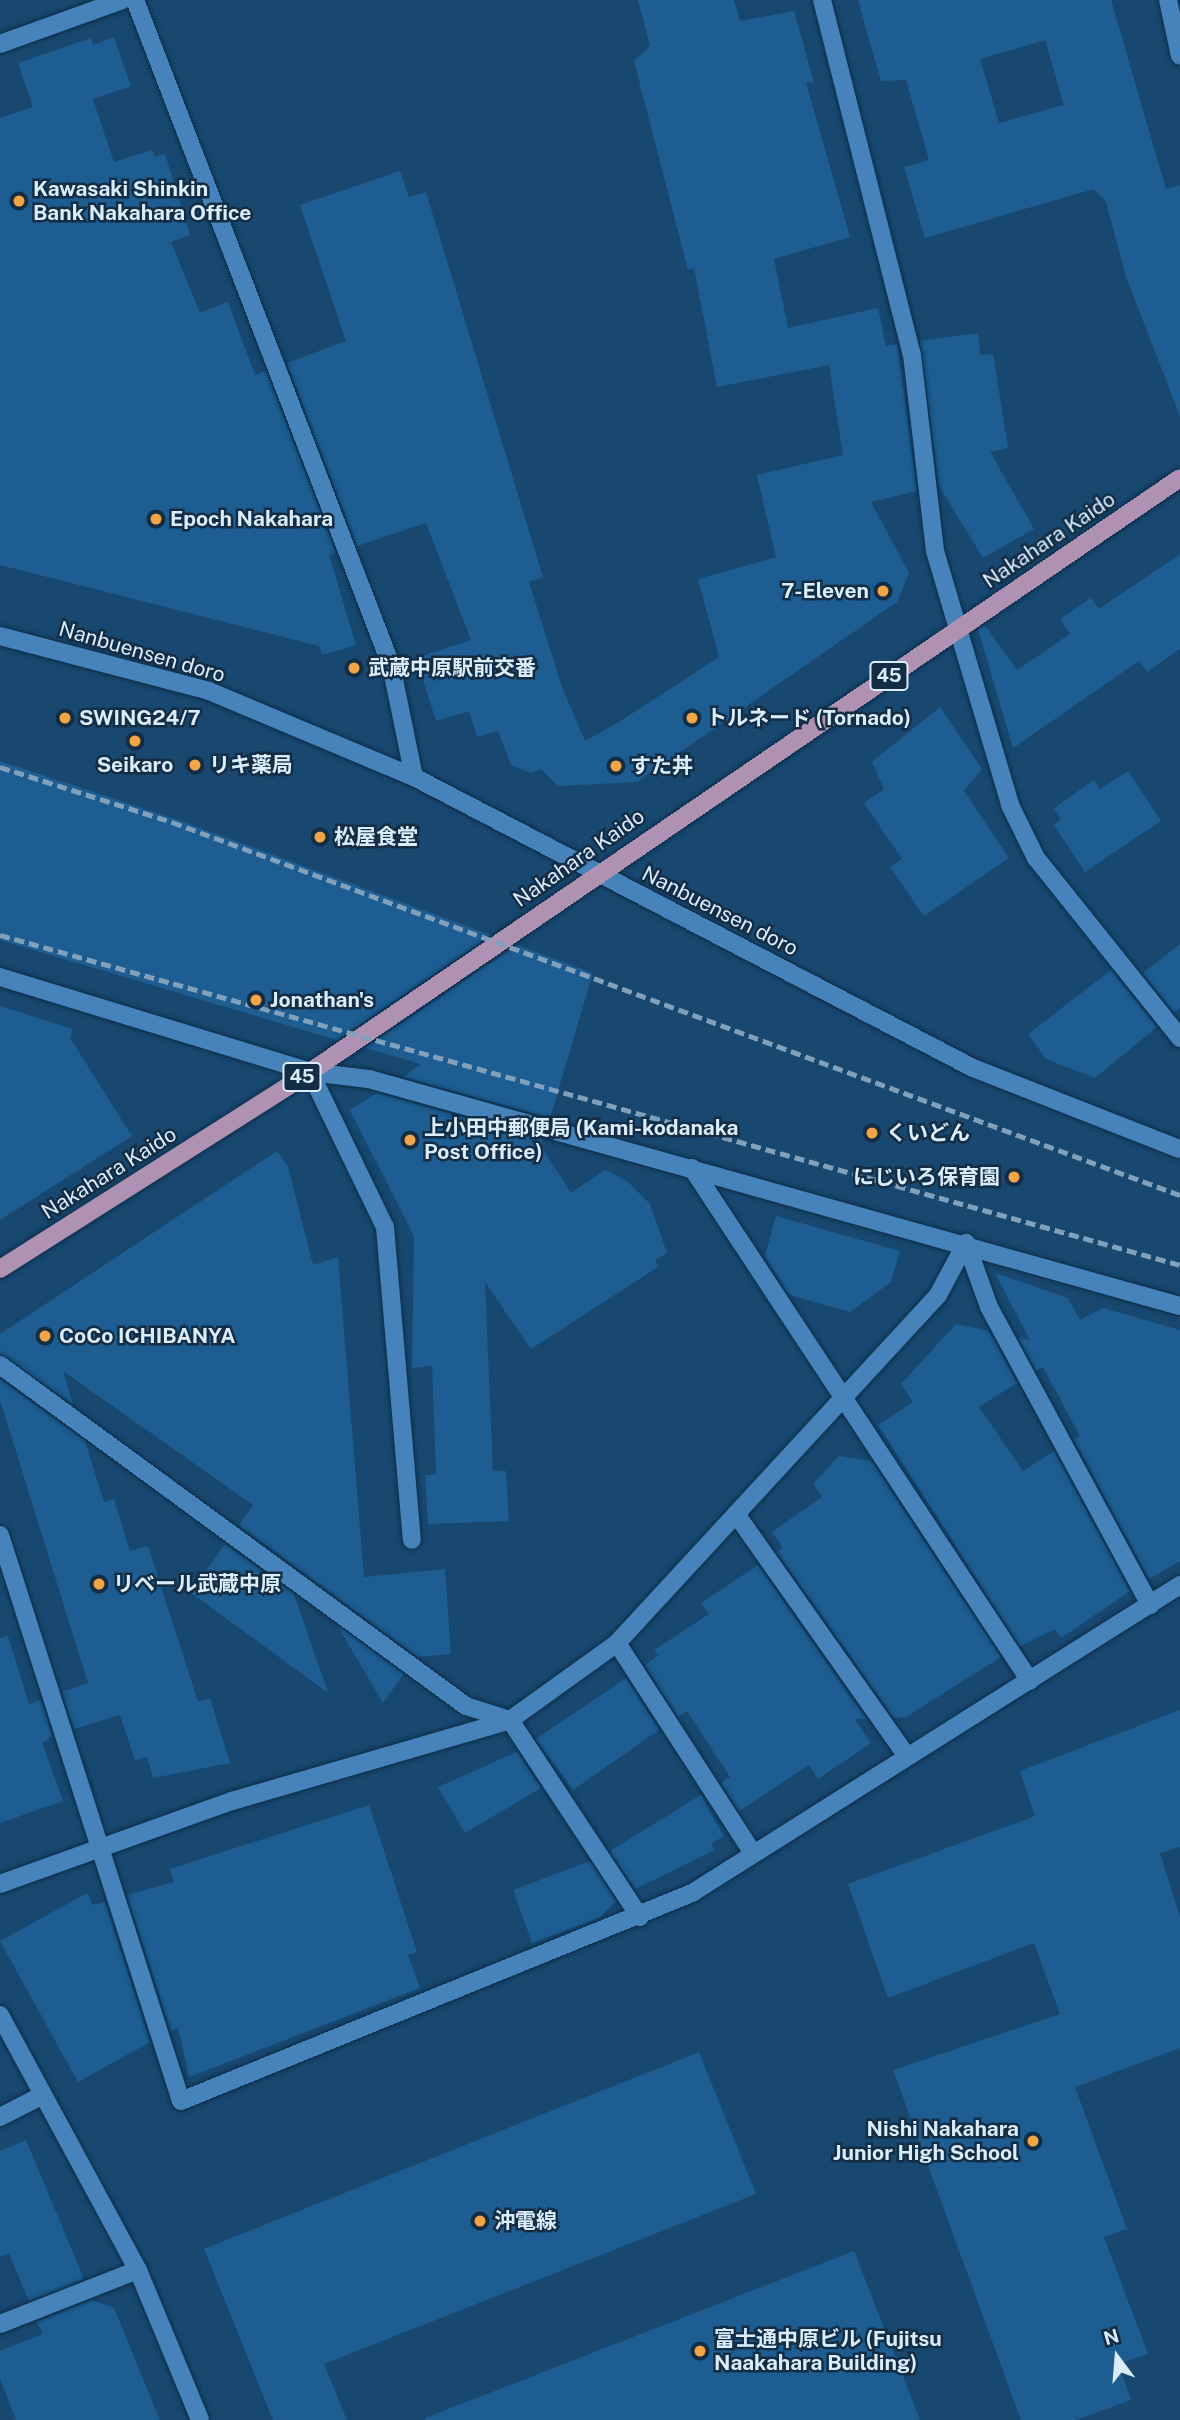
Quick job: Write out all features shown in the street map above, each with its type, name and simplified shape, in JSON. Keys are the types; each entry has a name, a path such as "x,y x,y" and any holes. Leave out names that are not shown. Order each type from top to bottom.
{"main road":[{"name":"Nakahara Kaido","path":"0,1269 310,1072 597,873 1180,478"}],"street":[{"path":"0,44 122,0"},
{"path":"135,0 391,665 414,777"},
{"path":"822,0 912,355 935,551 956,631 1010,805 1036,858 1180,1038"},
{"path":"1168,0 1180,55"},
{"name":"Nanbuensen doro","path":"0,636 209,691 414,777 974,1068 1180,1149"},
{"path":"0,978 310,1072 369,1079 966,1243 1180,1306"},
{"path":"310,1072 385,1227 412,1540"},
{"path":"692,1168 1030,1681"},
{"path":"0,1884 101,1844 510,1720 617,1643 938,1295 966,1243"},
{"path":"966,1243 989,1307 1150,1605"},
{"path":"0,1365 466,1706 510,1720 640,1917"},
{"path":"736,1514 906,1755"},
{"path":"0,1535 181,2101 640,1917 692,1893 752,1852 1180,1585"},
{"path":"617,1643 752,1852"},
{"path":"0,2015 138,2270 200,2420"},
{"path":"0,2117 43,2095"},
{"path":"0,2324 138,2270"}],"building":[{"path":"638,0 734,0 740,21 794,11 814,82 806,83 850,237 774,259 788,328 878,308 886,346 897,344 917,491 871,502 909,573 897,602 637,782 558,786 541,769 531,773 511,765 498,731 477,737 469,711 436,721 416,658 471,640 426,523 357,546 287,363 346,341 300,205 400,171 409,197 426,192 543,577 529,582 562,687 585,741 619,722 719,657 698,579 776,557 757,475 843,455 829,365 717,387 694,268 688,270 634,61 650,46"},
{"path":"858,0 1111,0 1166,189 1180,185 1180,416 1126,277 1106,202 1094,189 925,238 904,167 929,160 906,80 881,81","holes":["1045,40 1064,105 999,123 980,59"]},
{"path":"114,37 131,86 93,99 114,162 152,150 155,157 165,154 190,235 171,242 200,313 228,302 255,375 266,371 336,553 329,555 356,645 322,655 319,646 0,565 0,118 33,107 18,63 91,38 93,45"},
{"path":"978,333 980,355 993,354 1008,448 990,452 1034,529 983,558 939,486 920,341"},
{"path":"1180,554 1180,649 1147,672 1139,661 1013,748 978,629 985,625 1017,670 1070,634 1060,619 1091,598 1099,609"},
{"path":"940,707 982,769 964,791 1009,858 924,916 890,867 902,859 864,803 884,789 872,762"},
{"path":"0,761 181,821 491,935 337,1040 0,940"},
{"path":"1128,771 1161,821 1085,872 1054,825 1061,819 1054,808 1094,780 1100,789"},
{"path":"1180,944 1180,1008 1174,1013 1143,973"},
{"path":"517,945 593,973 550,1118 403,1077 421,1064 365,1048"},
{"path":"1111,970 1157,1027 1095,1078 1046,1059 1028,1034"},
{"path":"0,1006 73,1029 70,1038 132,1136 0,1220"},
{"path":"377,1093 543,1140 541,1146 571,1193 605,1170 627,1181 650,1204 667,1253 655,1260 658,1267 531,1349 485,1282 493,1471 506,1471 509,1521 428,1524 425,1475 436,1474 432,1366 412,1368 414,1236 350,1110"},
{"path":"277,1151 288,1167 313,1265 338,1257 364,1577 445,1569 451,1654 418,1657 239,1525 253,1505 63,1371 73,1404 0,1354 0,1334"},
{"path":"776,1216 900,1251 891,1282 850,1312 789,1295 765,1256"},
{"path":"995,1273 1068,1298 1080,1320 1103,1308 1180,1330 1180,1561 1149,1579 1074,1440 1080,1436 1043,1367 1036,1371 1018,1338 1030,1340"},
{"path":"956,1324 989,1331 1017,1383 979,1407 1023,1471 1054,1451 1130,1591 1061,1638 1055,1629 1020,1646 878,1425 913,1402 901,1384"},
{"path":"0,1379 85,1441 104,1502 114,1499 130,1551 148,1546 198,1702 210,1698 230,1763 153,1778 147,1757 135,1760 120,1715 74,1729 62,1692 88,1683 0,1400"},
{"path":"839,1456 871,1461 1001,1657 906,1717 894,1718 777,1552 783,1548 772,1532 822,1497 813,1484"},
{"path":"225,1544 294,1594 328,1693 190,1592"},
{"path":"758,1565 866,1719 854,1719 871,1743 818,1779 809,1765 739,1811 721,1783 730,1777 687,1711 678,1717 645,1665 658,1656 654,1650 709,1614 701,1603"},
{"path":"337,1625 404,1674 383,1703"},
{"path":"8,1636 29,1704 41,1700 52,1736 42,1743 63,1801 0,1823 0,1638"},
{"path":"626,1678 659,1730 573,1790 536,1739"},
{"path":"1180,1710 1180,1847 1160,1853 1180,1917 1180,2048 1075,2087 1127,2229 1104,2237 1148,2354 1118,2364 1131,2400 1076,2420 1021,2420 893,2070 1060,2014 1034,1943 888,1998 848,1884 1035,1816 1020,1771"},
{"path":"517,1752 541,1788 465,1833 438,1787"},
{"path":"701,1795 724,1836 711,1844 715,1850 635,1889 610,1851"},
{"path":"369,1805 417,1952 408,1955 420,1988 189,2077 178,2027 171,2031 127,1895 174,1882 170,1869"},
{"path":"590,1861 616,1901 599,1918 532,1943 513,1890"},
{"path":"87,1893 93,1905 105,1902 150,2042 78,2082 0,1941"},
{"name":"沖電線","path":"699,2052 756,2194 324,2364 347,2420 273,2420 204,2249"},
{"path":"26,2140 84,2279 29,2301 9,2254 0,2257 0,2151"},
{"name":"富士通中原ビル (Fujitsu Naakahara Building)","path":"854,2251 920,2420 425,2420 425,2418"},
{"path":"92,2300 114,2308 160,2420 16,2420 0,2379 0,2351 43,2334 37,2322"}],"railway":[{"path":"0,767 172,822 1180,1195"},
{"path":"0,935 1180,1265"}],"place":[{"name":"Kawasaki Shinkin Bank Nakahara Office","path":"19,201"},
{"name":"Epoch Nakahara","path":"156,519"},
{"name":"7-Eleven","path":"883,591"},
{"name":"武蔵中原駅前交番","path":"354,668"},
{"name":"SWING24/7","path":"65,718"},
{"name":"トルネード (Tornado)","path":"692,718"},
{"name":"Seikaro","path":"135,741"},
{"name":"リキ薬局","path":"195,765"},
{"name":"すた丼","path":"616,766"},
{"name":"松屋食堂","path":"320,837"},
{"name":"Jonathan's","path":"256,1000"},
{"name":"くいどん","path":"872,1133"},
{"name":"上小田中郵便局 (Kami-kodanaka Post Office)","path":"410,1140"},
{"name":"にじいろ保育園","path":"1014,1177"},
{"name":"CoCo ICHIBANYA","path":"45,1336"},
{"name":"リベール武蔵中原","path":"99,1584"},
{"name":"Nishi Nakahara Junior High School","path":"1033,2141"},
{"name":"沖電線","path":"480,2221"},
{"name":"富士通中原ビル (Fujitsu Naakahara Building)","path":"700,2351"}]}
